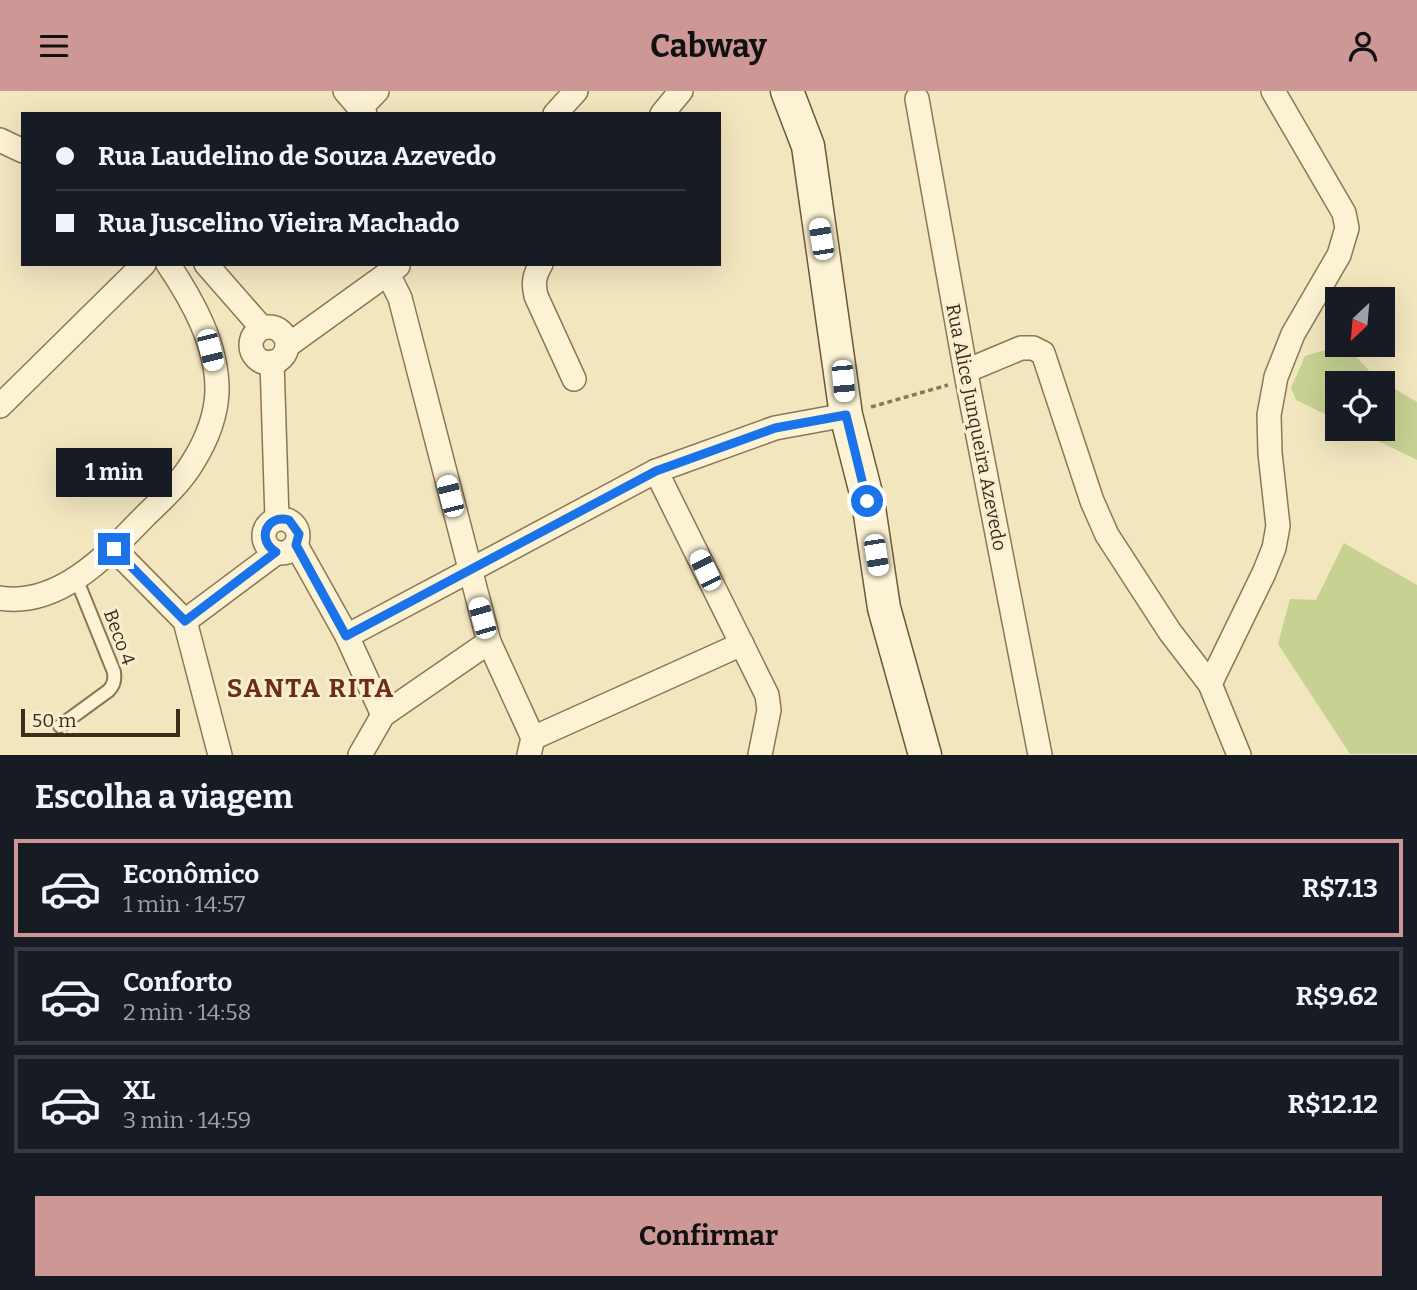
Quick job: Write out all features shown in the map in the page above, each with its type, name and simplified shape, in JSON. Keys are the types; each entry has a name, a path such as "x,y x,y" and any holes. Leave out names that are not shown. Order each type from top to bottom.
{"street":[{"path":"357,104 377,91"},
{"path":"557,112 576,91"},
{"path":"664,112 681,91"},
{"path":"787,91 808,146 846,415 867,501 884,608 925,754"},
{"path":"1210,684 1265,573 1274,548 1278,526 1269,415 1276,377 1293,334 1339,255 1347,228 1345,213 1273,91"},
{"name":"Rua Alice Junqueira Azevedo","path":"916,99 966,375 1040,754"},
{"path":"0,140 21,150"},
{"path":"0,406 142,266"},
{"path":"0,598 25,598 53,590 76,578 114,549 181,480 198,454 213,420 217,391 214,367 205,332 191,297 169,266"},
{"path":"208,266 262,328 274,328 284,334 279,354 277,519 268,525 264,535 267,546 286,549 346,636 383,715"},
{"path":"540,266 535,274 536,296 574,379"},
{"path":"279,354 394,269 489,642 531,746 742,644"},
{"path":"966,375 1028,347 1042,353 1047,361 1092,501 1107,535 1170,632 1210,684 1239,754"},
{"path":"346,636 656,471 775,428 846,415"},
{"path":"656,471 767,695 769,710 760,754"},
{"path":"114,549 185,621 220,754"},
{"path":"185,621 286,549"},
{"path":"360,754 383,715 489,642"}],"lane":[{"name":"Beco 4","path":"60,726 108,691 115,678 76,578"}],"path":[{"path":"846,415 966,375"}],"green space":[{"path":"1325,350 1325,357 1356,357 1369,371 1325,371 1325,414 1296,400 1291,388 1305,356"},
{"path":"1395,389 1417,402 1417,460 1378,441 1395,441"},
{"path":"1344,543 1417,585 1417,754 1350,754 1278,644 1290,599 1316,600"}],"district":[{"name":"SANTA RITA","path":"311,688"}],"route":[{"path":"114,549 185,621 276,552 267,546 265,530 272,521 289,520 299,534 296,545 346,636 656,471 775,428 846,415 867,501"}]}
